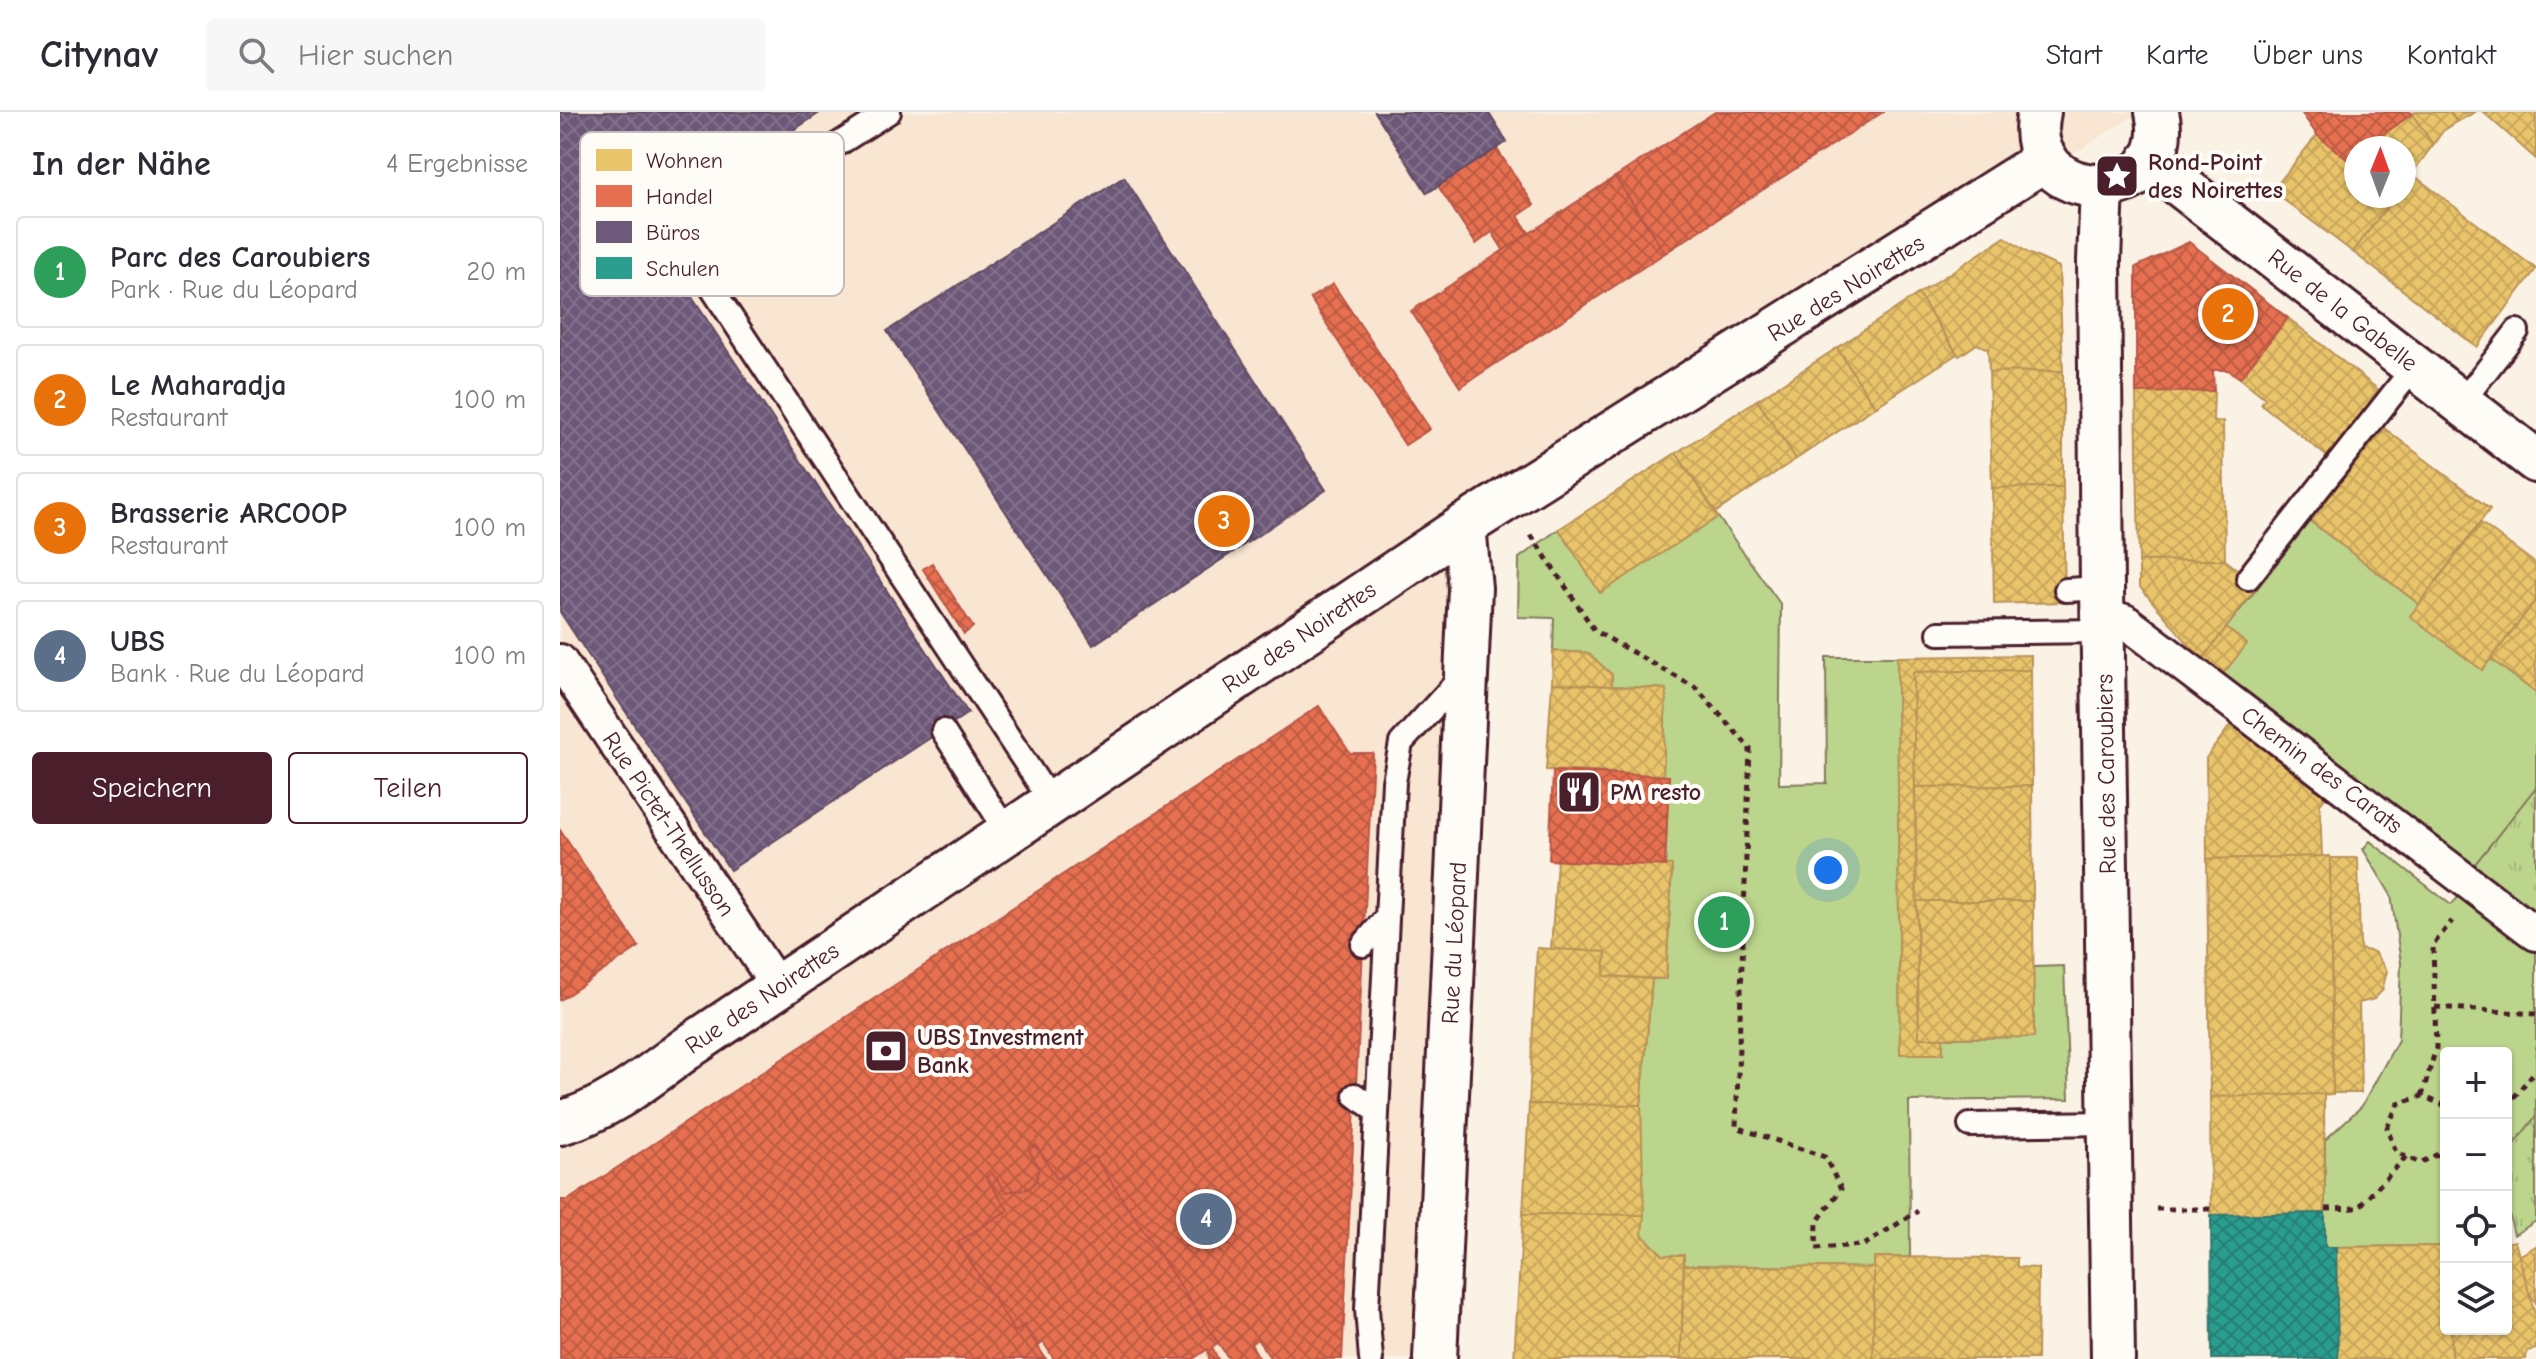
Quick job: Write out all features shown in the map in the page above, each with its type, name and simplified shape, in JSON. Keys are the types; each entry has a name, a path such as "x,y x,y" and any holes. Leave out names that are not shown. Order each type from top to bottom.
{"street":[{"path":"2039,112 2039,142 2046,159 2060,175 2081,186 2102,188 2132,179 2149,161 2158,138 2157,112"},
{"name":"Rue des Noirettes","path":"560,1123 590,1115 619,1097 1464,526 2046,159"},
{"name":"Rue de la Gabelle","path":"2149,161 2536,461"},
{"name":"Rue des Caroubiers","path":"2102,188 2094,606 2112,1123 2113,1359"},
{"name":"Rue du Léopard","path":"1435,1359 1470,588 1464,526"},
{"name":"Chemin des Carats","path":"2094,606 2125,621 2536,934"},
{"name":"Rue Pictet-Thellusson","path":"560,661 778,987"}],"lane":[{"path":"844,140 889,112"},
{"path":"717,296 1052,803"},
{"path":"2462,402 2517,331"},
{"path":"2248,578 2310,488 2415,366"},
{"path":"1939,633 2094,606"},
{"path":"1371,1359 1367,1309 1394,782 1401,743 1466,672"},
{"path":"943,731 1007,832"},
{"path":"1363,945 1386,918"},
{"path":"1355,1095 1375,1110"},
{"path":"1970,1125 2112,1123"}],"path":[{"path":"1530,534 1595,631 1696,688 1750,748 1736,1127 1825,1157 1841,1189 1817,1222 1816,1248 1864,1245 1918,1211"},
{"path":"2422,1096 2436,1048 2433,945 2477,888"},
{"path":"2435,1007 2536,1014"},
{"path":"2512,1100 2536,1070"},
{"path":"2440,1104 2422,1096 2398,1104 2387,1128 2396,1152 2406,1157 2420,1163 2440,1153"},
{"path":"2326,1209 2358,1208 2406,1157"},
{"path":"2113,1209 2211,1209"}],"shaded area":[{"path":"560,112 2140,112 1486,524 1437,1359 560,1359"}],"green space":[{"path":"1718,517 1781,605 1779,784 1827,783 1826,657 1897,657 1900,1054 1943,1054 1943,1038 2034,1037 2033,967 2064,966 2069,1099 1909,1101 1910,1257 1874,1257 1874,1268 1684,1265 1684,1255 1663,1255 1642,1235 1641,1105 1652,979 1666,978 1672,866 1665,866 1669,777 1663,775 1666,689 1612,686 1612,675 1588,653 1553,651 1554,618 1518,617 1519,558 1559,529 1601,592"},
{"path":"2310,521 2419,604 2411,616 2482,669 2491,659 2536,693 2536,787 2474,865 2222,675 2246,644 2226,628"},
{"path":"2536,787 2536,915 2474,865"},
{"path":"2370,841 2451,905 2464,891 2536,948 2536,1116 2512,1146 2512,1047 2440,1047 2440,1246 2325,1247 2325,1140 2362,1106 2398,1040 2401,963 2391,895 2363,849"},
{"path":"2536,1116 2536,1221 2514,1235 2512,1227 2512,1146"}],"building: Wohnen":[{"path":"2450,112 2457,122 2443,131 2433,145 2412,114"},
{"path":"2450,112 2475,112 2457,122"},
{"path":"2483,112 2536,112 2536,159"},
{"path":"2412,114 2433,145 2416,168 2416,136 2381,136"},
{"path":"2317,135 2344,156 2344,208 2386,208 2353,252 2272,191"},
{"path":"2416,177 2536,269 2477,347 2353,252 2386,208 2416,208"},
{"path":"2005,237 2028,253 2059,267 2063,371 1989,372 1988,349 1977,344 1959,356 1918,294"},
{"path":"1918,294 1957,354 1875,407 1837,348"},
{"path":"2288,318 2380,391 2329,458 2261,404 2265,398 2240,378"},
{"path":"1837,348 1875,407 1796,459 1757,400"},
{"path":"2063,371 2063,487 1992,488 1989,372"},
{"path":"2214,391 2213,422 2223,421 2225,560 2139,561 2136,393"},
{"path":"1757,400 1796,459 1716,512 1676,453"},
{"path":"2384,428 2490,509 2419,604 2310,521"},
{"path":"1676,453 1718,517 1600,593 1559,529"},
{"path":"2063,487 2065,602 1994,604 1992,488"},
{"path":"2481,523 2536,564 2536,600 2482,670 2410,616"},
{"path":"2225,560 2258,585 2202,660 2139,586 2139,561"},
{"path":"2536,600 2536,693 2491,659"},
{"path":"2226,628 2247,644 2222,675 2202,660"},
{"path":"1553,651 1588,653 1612,675 1612,686 1552,683"},
{"path":"2031,655 2031,670 1913,672 1919,1038 1943,1038 1943,1054 1900,1054 1897,657"},
{"path":"2031,670 2032,786 1915,787 1913,672"},
{"path":"1552,683 1666,689 1663,775 1546,770"},
{"path":"2232,723 2327,794 2320,804 2322,856 2207,859 2206,758"},
{"path":"2032,786 2033,901 1917,901 1915,787"},
{"path":"2330,856 2333,1095 2210,1097 2207,859"},
{"path":"2330,858 2358,858 2360,949 2374,952 2387,971 2382,991 2374,999 2359,1003 2361,1093 2333,1093"},
{"path":"1557,860 1672,865 1666,979 1604,976 1606,952 1551,949"},
{"path":"1917,901 2033,901 2034,1037 1919,1038"},
{"path":"1537,948 1606,952 1604,976 1652,979 1641,1105 1529,1104"},
{"path":"2324,1094 2325,1213 2211,1215 2210,1097"},
{"path":"1529,1104 1641,1105 1644,1215 1523,1214"},
{"path":"1523,1214 1644,1215 1642,1235 1663,1255 1684,1255 1681,1359 1514,1359"},
{"path":"2515,1241 2536,1318 2536,1349 2527,1351 2526,1359 2452,1359 2451,1335 2512,1335 2512,1242"},
{"path":"2440,1246 2440,1335 2451,1335 2452,1359 2338,1359 2336,1247"},
{"path":"2536,1246 2536,1303 2529,1292 2519,1256"},
{"path":"1874,1257 2017,1258 2017,1267 2038,1268 2037,1359 1873,1359"},
{"path":"1684,1265 1874,1268 1873,1359 1681,1359"}],"building: Handel":[{"path":"1715,112 1883,112 1665,253 1615,177"},
{"path":"2301,112 2412,114 2381,136 2344,136 2344,157 2317,135"},
{"path":"1497,149 1534,205 1518,216 1530,234 1504,251 1492,232 1476,244 1438,186"},
{"path":"1615,177 1665,253 1460,387 1411,311"},
{"path":"2189,242 2288,318 2240,378 2228,370 2213,370 2214,391 2136,393 2136,267"},
{"path":"1333,284 1430,429 1405,445 1310,298"},
{"path":"932,563 973,627 964,634 923,569"},
{"path":"1319,706 1350,753 1373,753 1342,1359 1271,1359 1257,1339 1251,1344 1260,1359 1229,1359 1094,1156 1057,1179 1036,1145 1029,1150 1039,1168 1036,1181 1029,1189 1006,1192 992,1173 986,1177 1008,1210 958,1242 1015,1332 1024,1325 1046,1359 560,1359 560,1200 568,1200"},
{"path":"1553,771 1669,776 1665,866 1549,860"},
{"path":"560,830 639,947 560,1000"},
{"path":"1036,1145 1057,1179 1094,1156 1218,1343 1212,1347 1218,1359 1209,1359 1208,1349 1193,1359 1054,1359 1043,1342 1038,1347 1024,1325 1015,1332 958,1242 1008,1210 986,1177 992,1173 1006,1192 1029,1189 1036,1181 1039,1168 1029,1150"}],"building: Büros":[{"path":"560,112 821,112 791,132 580,132 580,296 691,296 968,713 730,870 560,612"},
{"path":"1375,112 1488,112 1507,142 1427,193"},
{"path":"1124,177 1326,490 1093,645 887,331"}],"building: Schulen":[{"path":"2325,1213 2325,1247 2336,1247 2338,1359 2212,1359 2211,1215"}],"place":[{"name":"Rond-Point des Noirettes","path":"2117,176"},
{"name":"Le Maharadja","path":"2228,314"},
{"name":"Brasserie ARCOOP","path":"1224,521"},
{"name":"PM resto","path":"1579,792"},
{"name":"Parc des Caroubiers","path":"1724,922"},
{"name":"UBS Investment Bank","path":"886,1051"},
{"name":"UBS","path":"1206,1219"}]}
